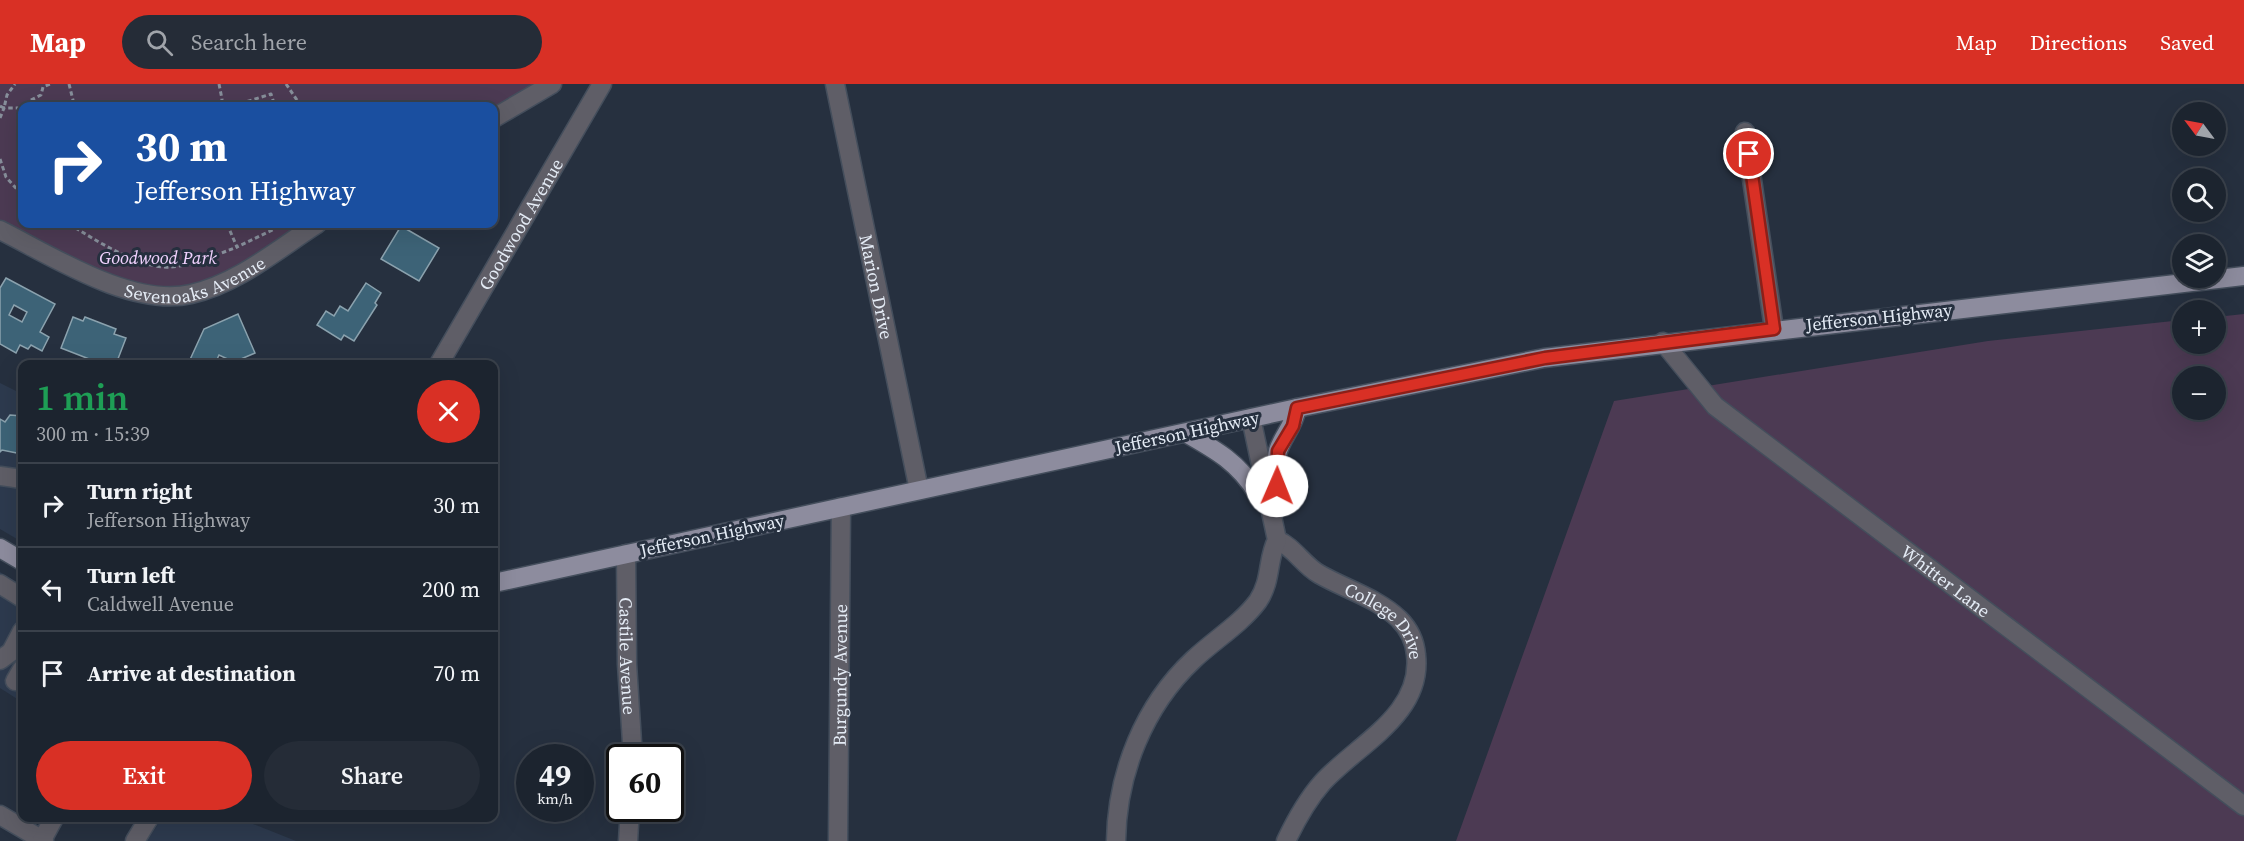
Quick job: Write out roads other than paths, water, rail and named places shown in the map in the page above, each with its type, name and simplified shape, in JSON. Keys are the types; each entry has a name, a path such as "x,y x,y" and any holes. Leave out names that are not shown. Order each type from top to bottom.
{"main road":[{"name":"Jefferson Highway","path":"498,582 1297,408 1545,358 1662,342 2244,276"},
{"path":"1186,433 1228,457 1242,471 1257,493 1269,496 1277,486 1278,451 1293,426 1297,408"},
{"path":"0,548 18,559"}],"street":[{"path":"498,116 552,84"},
{"name":"Goodwood Avenue","path":"441,360 602,84"},
{"name":"Marion Drive","path":"835,84 919,490"},
{"path":"1746,132 1774,329"},
{"name":"Sevenoaks Avenue","path":"0,230 128,291 170,298 192,294 238,275 311,228"},
{"name":"Whitter Lane","path":"1662,342 1715,406 2244,806"},
{"path":"1116,841 1122,791 1137,737 1175,678 1256,603 1270,575 1273,549 1277,540 1251,418"},
{"path":"0,476 18,478"},
{"name":"Burgundy Avenue","path":"838,841 841,507"},
{"name":"College Drive","path":"1277,540 1289,545 1304,564 1317,573 1385,608 1400,620 1410,633 1416,649 1418,666 1406,702 1395,717 1322,783 1301,812 1286,841"},
{"name":"Castile Avenue","path":"626,554 627,664 632,744"},
{"path":"0,584 18,595"},
{"path":"0,660 11,652 18,639"},
{"path":"0,815 43,841 52,822"},
{"path":"140,839 147,822"},
{"path":"628,841 629,822"}],"park label":[{"name":"Goodwood Park","path":"158,257"}]}
